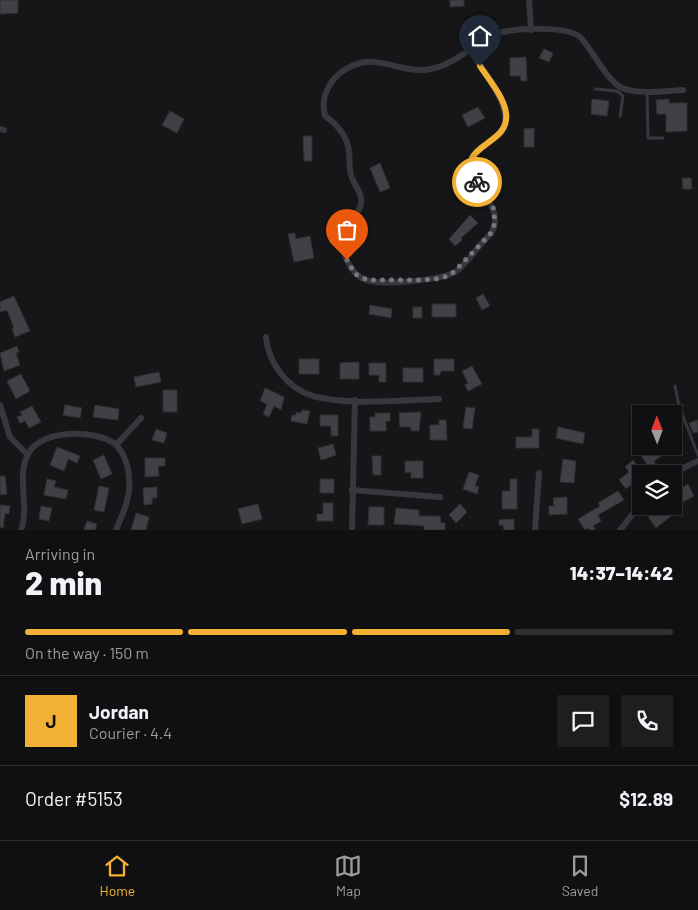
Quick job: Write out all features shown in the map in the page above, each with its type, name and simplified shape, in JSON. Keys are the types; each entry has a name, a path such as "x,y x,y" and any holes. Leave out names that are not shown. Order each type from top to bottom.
{"street":[{"path":"529,0 531,30"},
{"path":"470,50 500,98 506,113 505,124 501,133 475,152 471,161 473,177 493,206 495,222 492,232 459,269 443,278 367,280 355,274 343,248 344,235 360,207 361,200 351,175 348,146 336,124 325,116 323,103 327,89 335,76 361,62 376,61 421,70 444,67 470,50 494,35 531,30 569,31 580,36 621,91 683,90"},
{"path":"266,337 270,354 287,382 312,396 356,400 439,400"},
{"path":"352,530 356,400"},
{"path":"0,405 10,437 28,455"},
{"path":"116,445 141,418"},
{"path":"21,530 24,472 28,455 35,445 54,436 90,435 102,436 116,445 126,461 130,479 128,499 116,530"},
{"path":"682,469 698,461"},
{"path":"535,530 539,473"},
{"path":"352,490 440,497"},
{"path":"620,530 632,515"}],"lane":[{"path":"595,89 621,91 620,116"},
{"path":"647,91 648,138 663,138"},
{"path":"675,386 682,412 698,455"}],"building":[{"path":"0,0 18,0 18,13 0,14"},
{"path":"450,0 464,0 464,6 450,7"},
{"path":"544,49 553,53 549,62 539,58"},
{"path":"526,57 527,81 521,81 520,76 510,76 510,58"},
{"path":"592,99 609,101 607,116 591,114"},
{"path":"669,99 669,103 687,103 687,131 666,132 666,114 657,114 656,100"},
{"path":"478,107 485,118 468,127 462,115"},
{"path":"170,111 184,119 177,133 162,125"},
{"path":"534,128 534,147 524,147 524,129"},
{"path":"303,136 312,136 312,161 304,161"},
{"path":"380,163 390,188 380,192 370,168"},
{"path":"682,178 691,178 692,189 683,189"},
{"path":"470,215 478,223 455,246 449,239"},
{"path":"295,233 296,239 310,236 314,258 294,262 288,234"},
{"path":"483,294 490,306 482,310 476,298"},
{"path":"14,296 30,331 15,337 12,329 14,328 7,310 0,312 0,302"},
{"path":"432,304 456,304 456,317 432,317"},
{"path":"370,305 392,309 391,318 369,314"},
{"path":"413,307 422,307 422,318 413,318"},
{"path":"17,346 19,352 16,353 20,365 4,371 0,353"},
{"path":"299,359 319,359 319,374 299,374"},
{"path":"434,359 454,359 454,371 441,371 440,375 434,375"},
{"path":"359,362 359,379 340,379 340,363"},
{"path":"369,363 386,363 386,382 379,382 379,375 369,375"},
{"path":"472,366 482,384 468,391 465,385 468,383 462,371"},
{"path":"403,368 423,368 423,382 403,382"},
{"path":"159,372 161,382 136,387 134,377"},
{"path":"21,374 30,391 16,399 7,381"},
{"path":"265,388 284,397 281,410 274,406 269,417 263,414 267,404 260,401"},
{"path":"163,390 177,390 177,412 163,412"},
{"path":"65,405 82,408 80,418 63,415"},
{"path":"95,405 119,409 118,420 93,417"},
{"path":"32,406 41,422 29,428 25,421 20,423 17,417 22,415 20,412"},
{"path":"466,407 475,408 472,429 463,428"},
{"path":"302,410 310,411 307,424 291,421 292,415 296,415 296,412 301,413"},
{"path":"421,412 419,431 411,431 411,427 400,427 399,413"},
{"path":"375,413 390,413 390,421 386,421 386,431 370,431 370,417 375,417"},
{"path":"320,415 338,415 338,436 331,436 331,426 320,426"},
{"path":"439,420 446,420 447,440 430,440 430,425 439,425"},
{"path":"698,420 698,432 693,433 689,423"},
{"path":"558,427 585,433 583,444 556,438"},
{"path":"156,429 167,433 164,443 152,440"},
{"path":"532,429 539,429 539,448 516,448 516,437 532,437"},
{"path":"333,444 336,455 321,460 318,448"},
{"path":"57,447 80,456 77,463 68,459 64,471 50,465"},
{"path":"104,455 112,474 101,479 93,460"},
{"path":"641,455 663,455 654,461 656,465 647,465"},
{"path":"372,456 381,456 381,475 373,475"},
{"path":"145,458 165,458 165,466 158,466 159,476 145,477"},
{"path":"563,459 576,461 574,483 560,482"},
{"path":"633,460 637,465 632,465 632,484 626,489 619,480 629,472 625,467"},
{"path":"405,461 423,461 423,478 411,478 411,472 405,473"},
{"path":"469,472 479,475 475,486 479,487 477,494 463,489"},
{"path":"0,476 5,476 7,494 0,495"},
{"path":"47,479 56,481 54,487 68,490 66,499 44,495"},
{"path":"320,479 334,479 334,493 320,493"},
{"path":"510,479 517,479 517,509 502,509 502,491 510,491"},
{"path":"688,484 694,496 682,503 682,487"},
{"path":"99,486 109,488 104,512 94,510"},
{"path":"157,487 157,498 152,498 152,504 144,505 143,488"},
{"path":"618,491 624,500 598,515 601,521 593,526 596,530 589,530 588,528 585,530 578,519 600,506 598,503"},
{"path":"567,497 567,514 549,515 549,506 554,506 553,498"},
{"path":"323,503 333,503 333,521 317,521 317,514 323,514"},
{"path":"258,504 262,519 242,524 238,509"},
{"path":"460,504 467,512 456,523 449,515"},
{"path":"0,505 10,506 9,514 5,513 3,528 0,527"},
{"path":"41,506 52,508 49,521 39,519"},
{"path":"369,507 384,507 384,525 368,525"},
{"path":"396,508 419,510 419,516 440,516 441,523 445,523 445,530 424,530 424,526 394,524"},
{"path":"136,513 149,517 146,530 131,530"},
{"path":"651,515 671,516 656,528 648,517"},
{"path":"514,519 514,530 504,530 503,525 499,525 499,520"},
{"path":"87,521 97,524 95,530 84,530"}],"way so far":[{"path":"347,260 355,274 367,280 423,280 443,278 454,272 459,269 492,232 495,222 493,206 477,182"}],"route":[{"path":"477,182 470,168 471,161 475,152 501,133 505,124 506,113 500,98 480,66"}]}
